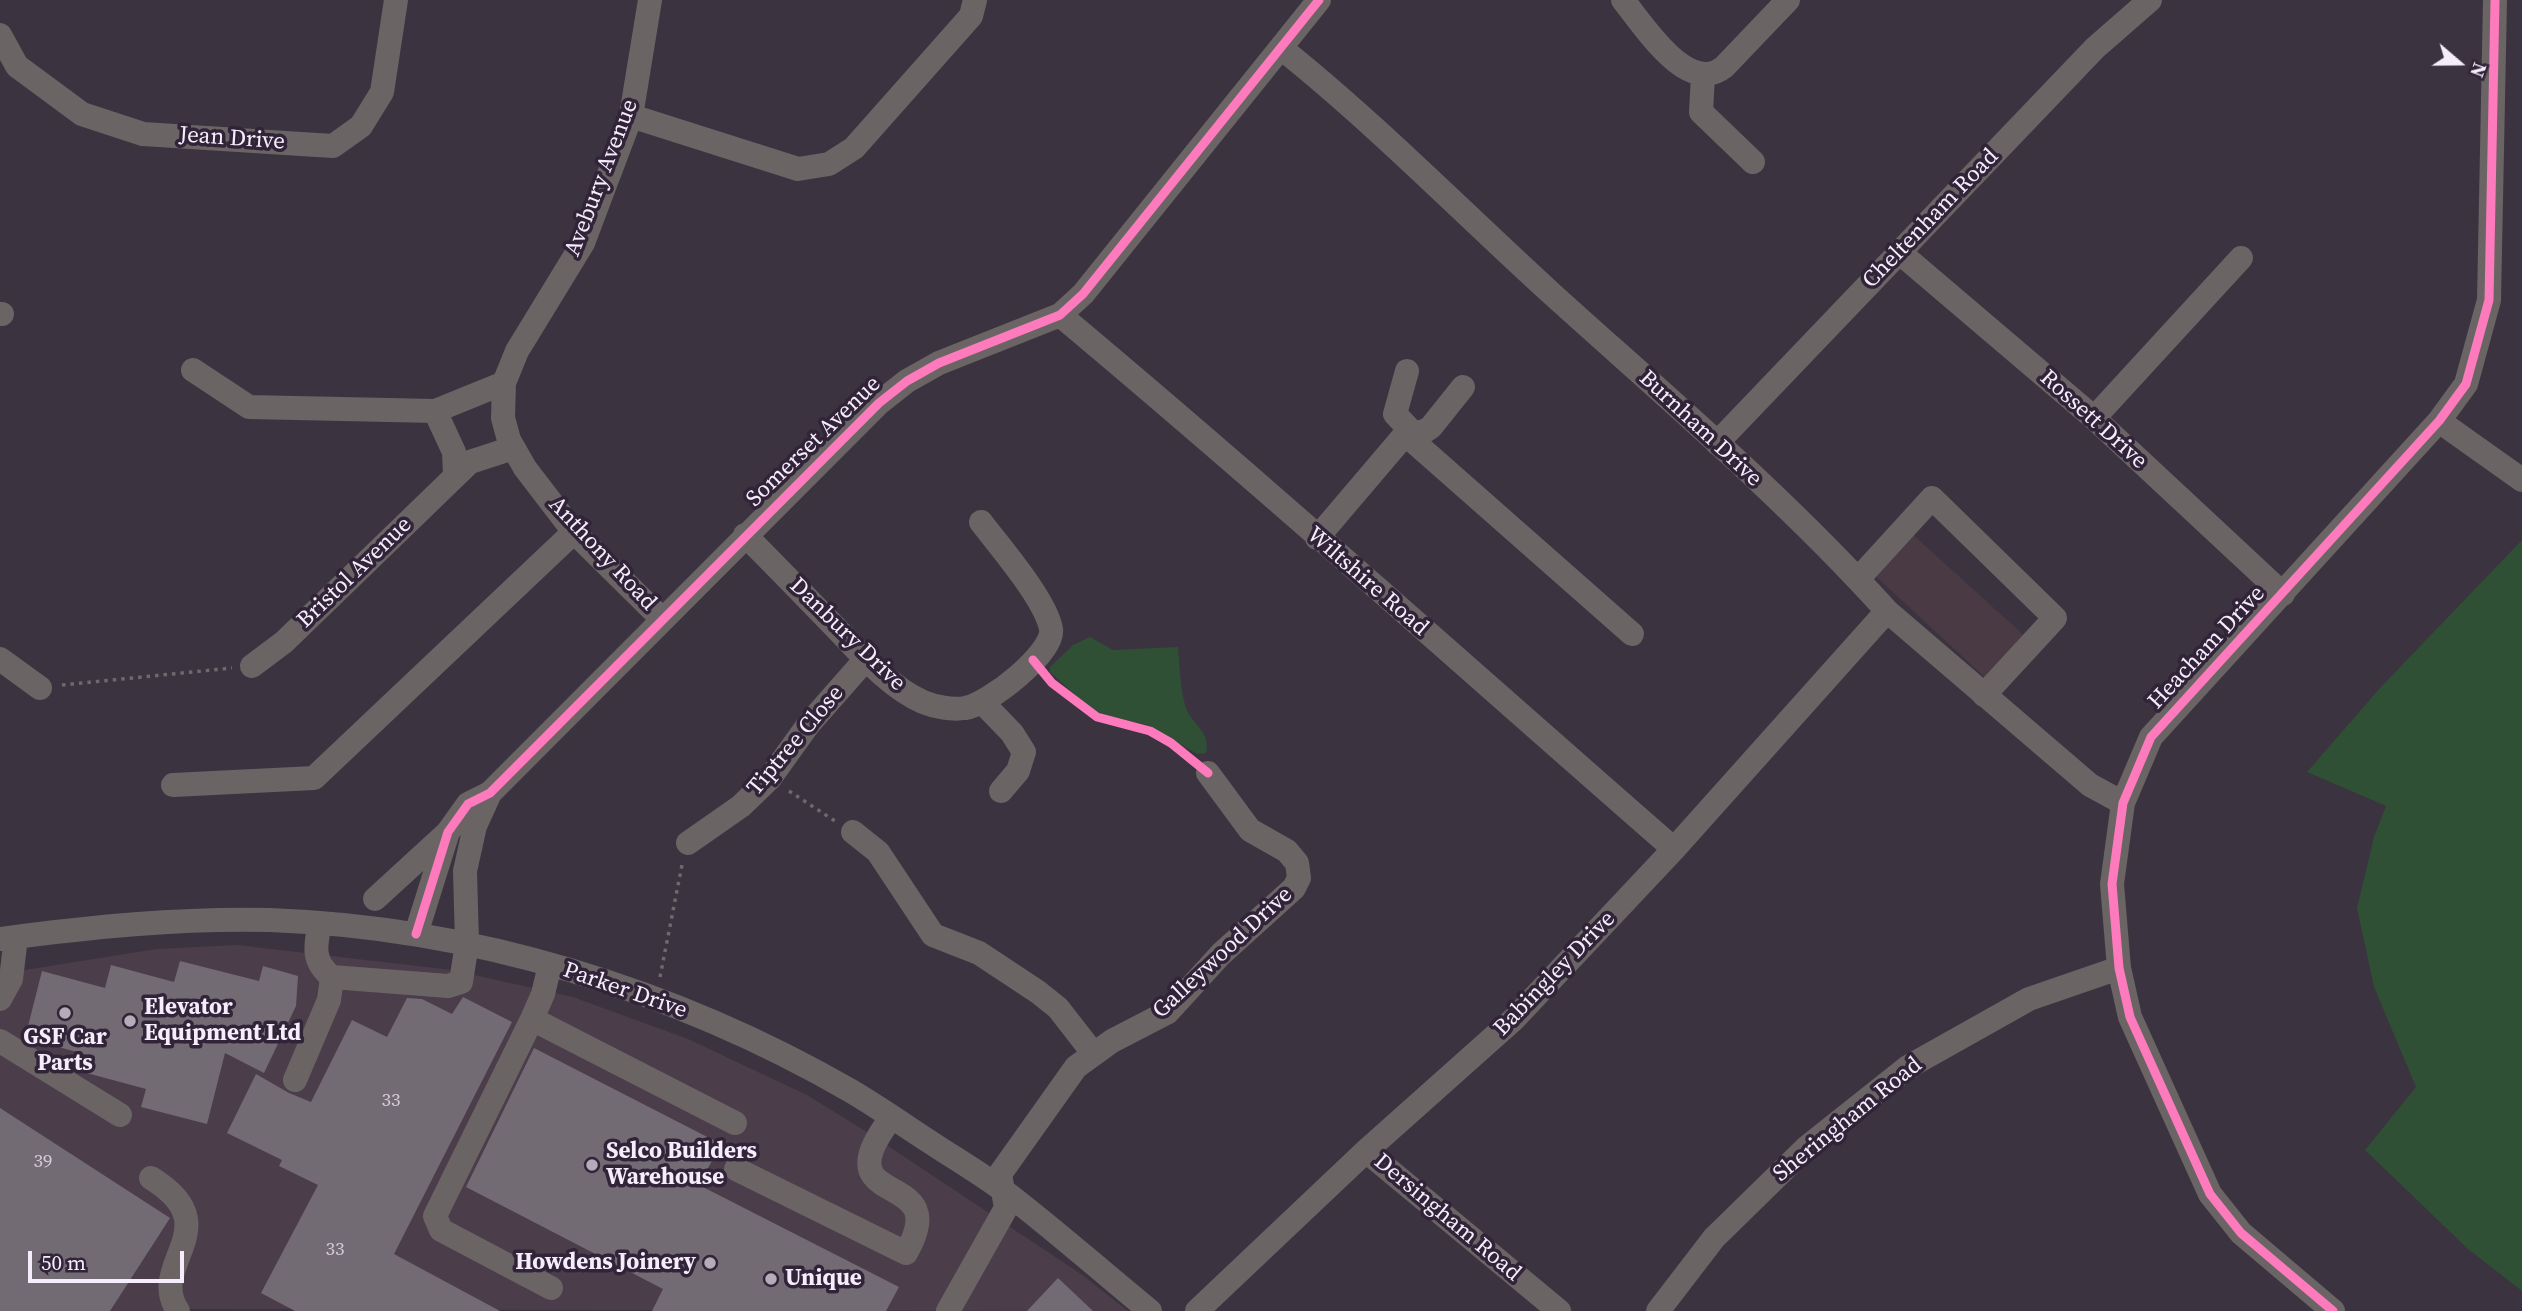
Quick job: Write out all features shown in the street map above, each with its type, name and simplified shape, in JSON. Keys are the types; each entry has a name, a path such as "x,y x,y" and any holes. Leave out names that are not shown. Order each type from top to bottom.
{"street":[{"name":"Jean Drive","path":"0,35 17,65 82,114 143,134 333,146 361,126 382,92 396,0"},
{"name":"Avebury Avenue","path":"503,418 504,383 517,351 583,243 631,116 650,0"},
{"path":"631,116 798,169 829,164 854,148 971,16 975,0"},
{"name":"Somerset Avenue","path":"375,899 449,832 468,804 490,793 661,618 879,403 907,381 939,363 1060,315 1104,269 1319,0"},
{"path":"1623,0 1674,60 1689,71 1703,76 1714,75 1724,67 1788,0"},
{"name":"Cheltenham Road","path":"1717,443 2095,48 2151,0"},
{"name":"Heacham Drive","path":"2333,1311 2241,1233 2210,1194 2130,1017 2119,968 2112,884 2123,803 2151,737 2439,421 2466,384 2489,300 2495,0"},
{"name":"Burnham Drive","path":"1281,48 1335,92 1717,443 1858,579 1887,611 2090,785 2123,803"},
{"path":"1703,76 1701,112 1753,162"},
{"name":"Rossett Drive","path":"1899,252 2094,418 2283,594"},
{"path":"2094,418 2241,258"},
{"name":"Wiltshire Road","path":"1060,315 1191,424 1317,538 1674,849"},
{"path":"193,370 249,407 435,411 504,383"},
{"path":"1407,371 1395,414 1406,433 1632,634"},
{"path":"1317,538 1406,433 1426,431 1463,387"},
{"path":"435,411 454,452 455,475"},
{"name":"Anthony Road","path":"503,418 513,448 574,531 661,618"},
{"path":"2439,421 2522,480"},
{"name":"Bristol Avenue","path":"252,666 284,642 470,462 513,448"},
{"path":"1858,579 1932,498 2055,618 1984,695"},
{"path":"981,522 1039,602 1049,618 1052,632 1048,645 999,693 983,703 1017,738 1024,752 1018,771 1001,792"},
{"path":"173,785 314,778 574,531"},
{"name":"Danbury Drive","path":"745,535 866,659 909,694 926,703 966,708 983,703"},
{"name":"Babingley Drive","path":"1197,1311 1366,1151 1514,1018 1674,849 1887,611"},
{"path":"0,659 40,688"},
{"name":"Tiptree Close","path":"688,843 741,806 770,778 808,725 866,659"},
{"name":"Galleywood Drive","path":"948,1311 1006,1208 1000,1174 1038,1116 1076,1067 1093,1053 1168,1012 1239,937 1294,888 1299,878 1297,863 1287,850 1250,830 1208,773"},
{"name":"Somerset Avenue","path":"332,977 448,986 461,982 467,943 465,871 475,826 490,793"},
{"name":"Somerset Avenue","path":"416,934 449,832"},
{"path":"853,832 878,852 933,935 979,953 1038,992 1058,1008 1093,1053"},
{"name":"Parker Drive","path":"5,937 163,921 320,923 467,943 550,965 654,999 785,1055 891,1117 1003,1190 1150,1311"},
{"path":"295,1080 329,1000 332,977 321,969 316,958 320,923"},
{"path":"0,999 11,979 5,937"},
{"path":"550,965 543,994 532,1019 435,1216 441,1230 551,1288"},
{"name":"Sheringham Road","path":"1658,1311 1723,1229 1806,1148 1908,1067 2029,999 2119,968"},
{"path":"532,1019 735,1123"},
{"path":"0,1041 120,1115"},
{"path":"736,1169 906,1253 916,1234 919,1220 917,1209 910,1200 876,1179 869,1165 871,1150 891,1117"},
{"name":"Dersingham Road","path":"1366,1151 1559,1311"},
{"path":"151,1178 170,1189 187,1213 186,1236 174,1272 171,1292 178,1311"}],"path":[{"path":"40,688 252,666"},
{"path":"770,778 853,832"},
{"path":"654,999 670,938 680,869 689,851 688,843"}],"shaded area":[{"path":"1910,532 2027,638 1989,681 1871,572"},
{"path":"237,945 452,970 573,997 688,1039 807,1095 867,1132 1081,1274 1128,1311 0,1311 0,974 156,949"}],"green space":[{"path":"2522,540 2522,1291 2468,1249 2365,1150 2416,1087 2374,987 2357,908 2374,837 2386,806 2307,772 2380,688"},
{"path":"1090,637 1113,650 1178,647 1184,701 1189,714 1206,739 1206,753 1197,754 1148,725 1107,716 1090,708 1050,672 1050,667 1073,645"}],"building":[{"path":"180,961 259,981 263,966 298,976 296,1006 264,1073 225,1053 207,1124 141,1107 146,1089 83,1072 88,1055 25,1038 42,971 105,988 111,965 174,982"},
{"path":"463,997 512,1022 394,1254 500,1311 295,1311 261,1293 318,1185 279,1166 282,1160 227,1133 256,1074 311,1102 352,1020 387,1037 407,998 422,999 452,1014"},
{"name":"Selco Builders Warehouse","path":"534,1048 721,1144 699,1185 899,1287 886,1311 652,1311 663,1289 466,1187"},
{"path":"0,1108 170,1218 110,1311 0,1311"},
{"path":"1058,1278 1093,1311 1027,1311"}],"cycle path":[{"path":"416,934 448,832 468,804 490,793 879,403 907,381 939,363 1060,315 1083,294 1319,0"},
{"path":"2333,1311 2241,1233 2210,1194 2130,1017 2119,968 2112,884 2123,803 2151,737 2439,421 2466,384 2489,300 2495,0"},
{"path":"1033,660 1052,683 1097,717 1150,731 1171,743 1208,773"}],"place":[{"name":"GSF Car Parts","path":"65,1013"},
{"name":"Elevator Equipment Ltd","path":"130,1021"},
{"name":"Selco Builders Warehouse","path":"592,1165"},
{"name":"Howdens Joinery","path":"710,1263"},
{"name":"Unique","path":"771,1279"}]}
